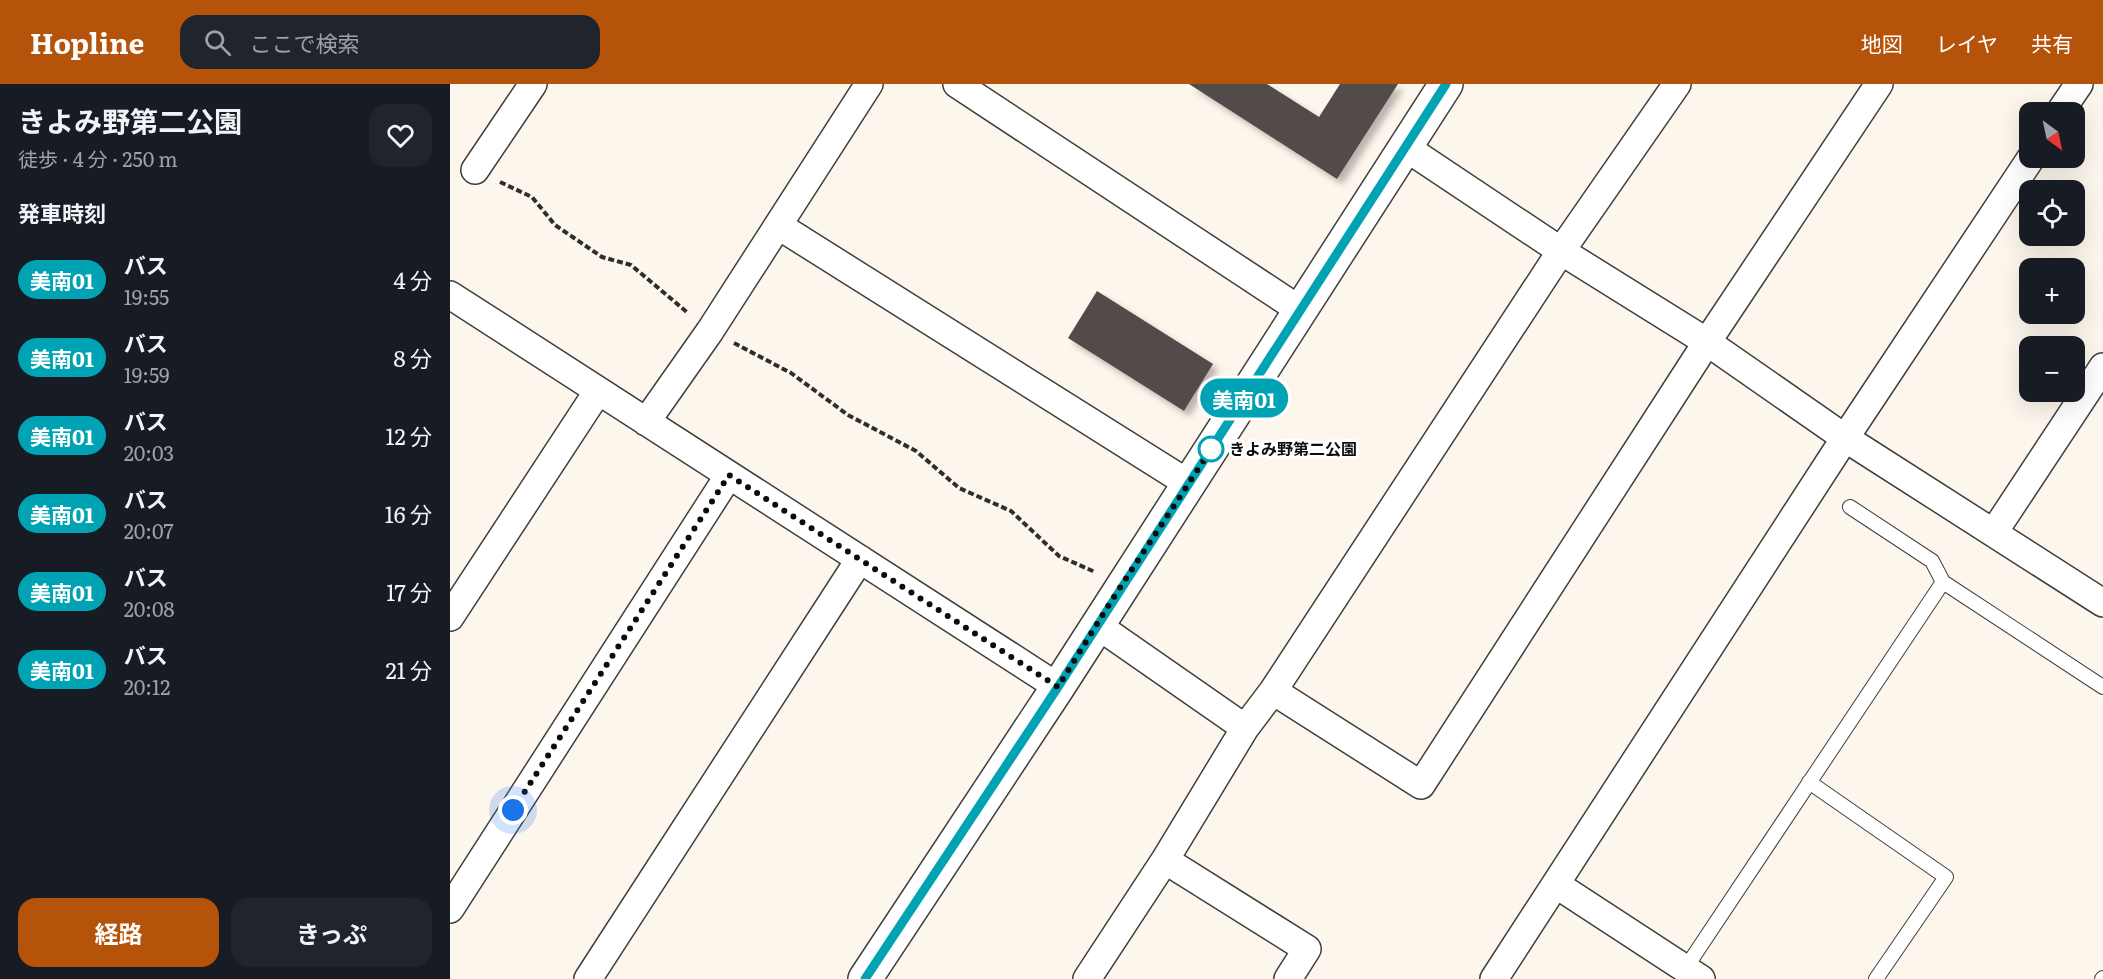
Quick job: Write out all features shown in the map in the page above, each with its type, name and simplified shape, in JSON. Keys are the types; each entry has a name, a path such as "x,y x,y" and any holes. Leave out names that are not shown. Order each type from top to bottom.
{"street":[{"path":"474,170 533,84"},
{"path":"646,422 710,331 869,84"},
{"path":"957,84 1300,310"},
{"path":"865,979 1058,687 1446,84"},
{"path":"1087,979 1165,860 1245,728 1273,691 1561,251 1677,84"},
{"path":"1273,691 1420,785 1707,342 1879,84"},
{"path":"2067,102 2079,84"},
{"path":"1405,147 1561,251 1707,342 1845,438 2103,603"},
{"path":"1494,979 1845,438 2024,168"},
{"path":"779,226 1189,484"},
{"path":"454,308 598,391 1058,687"},
{"path":"1994,532 2103,367"},
{"path":"450,617 598,391"},
{"path":"450,909 729,475"},
{"path":"588,979 860,559"},
{"path":"1104,614 1245,728"},
{"path":"1165,860 1307,949 1288,979"},
{"path":"1557,885 1693,974"}],"lane":[{"path":"1851,507 1932,561 1943,582 2103,687"},
{"path":"1693,974 1809,782 1943,582"},
{"path":"1809,782 1947,877 1876,979"}],"path":[{"path":"474,170 532,197 555,225 602,257 631,265 710,331 791,373 848,415 916,451 960,488 1011,511 1059,556 1104,577 1094,593 1104,614"}],"building":[{"path":"1189,84 1267,84 1319,117 1340,84 1398,84 1337,179"},
{"path":"1097,291 1213,364 1184,411 1068,338"}],"bus line":[{"name":"美南01","path":"865,979 1058,687 1446,84"}],"place":[{"name":"きよみ野第二公園","path":"1211,449"}],"route":[{"path":"513,810 729,475 1058,687 1110,603 1214,445 1211,449"}]}
